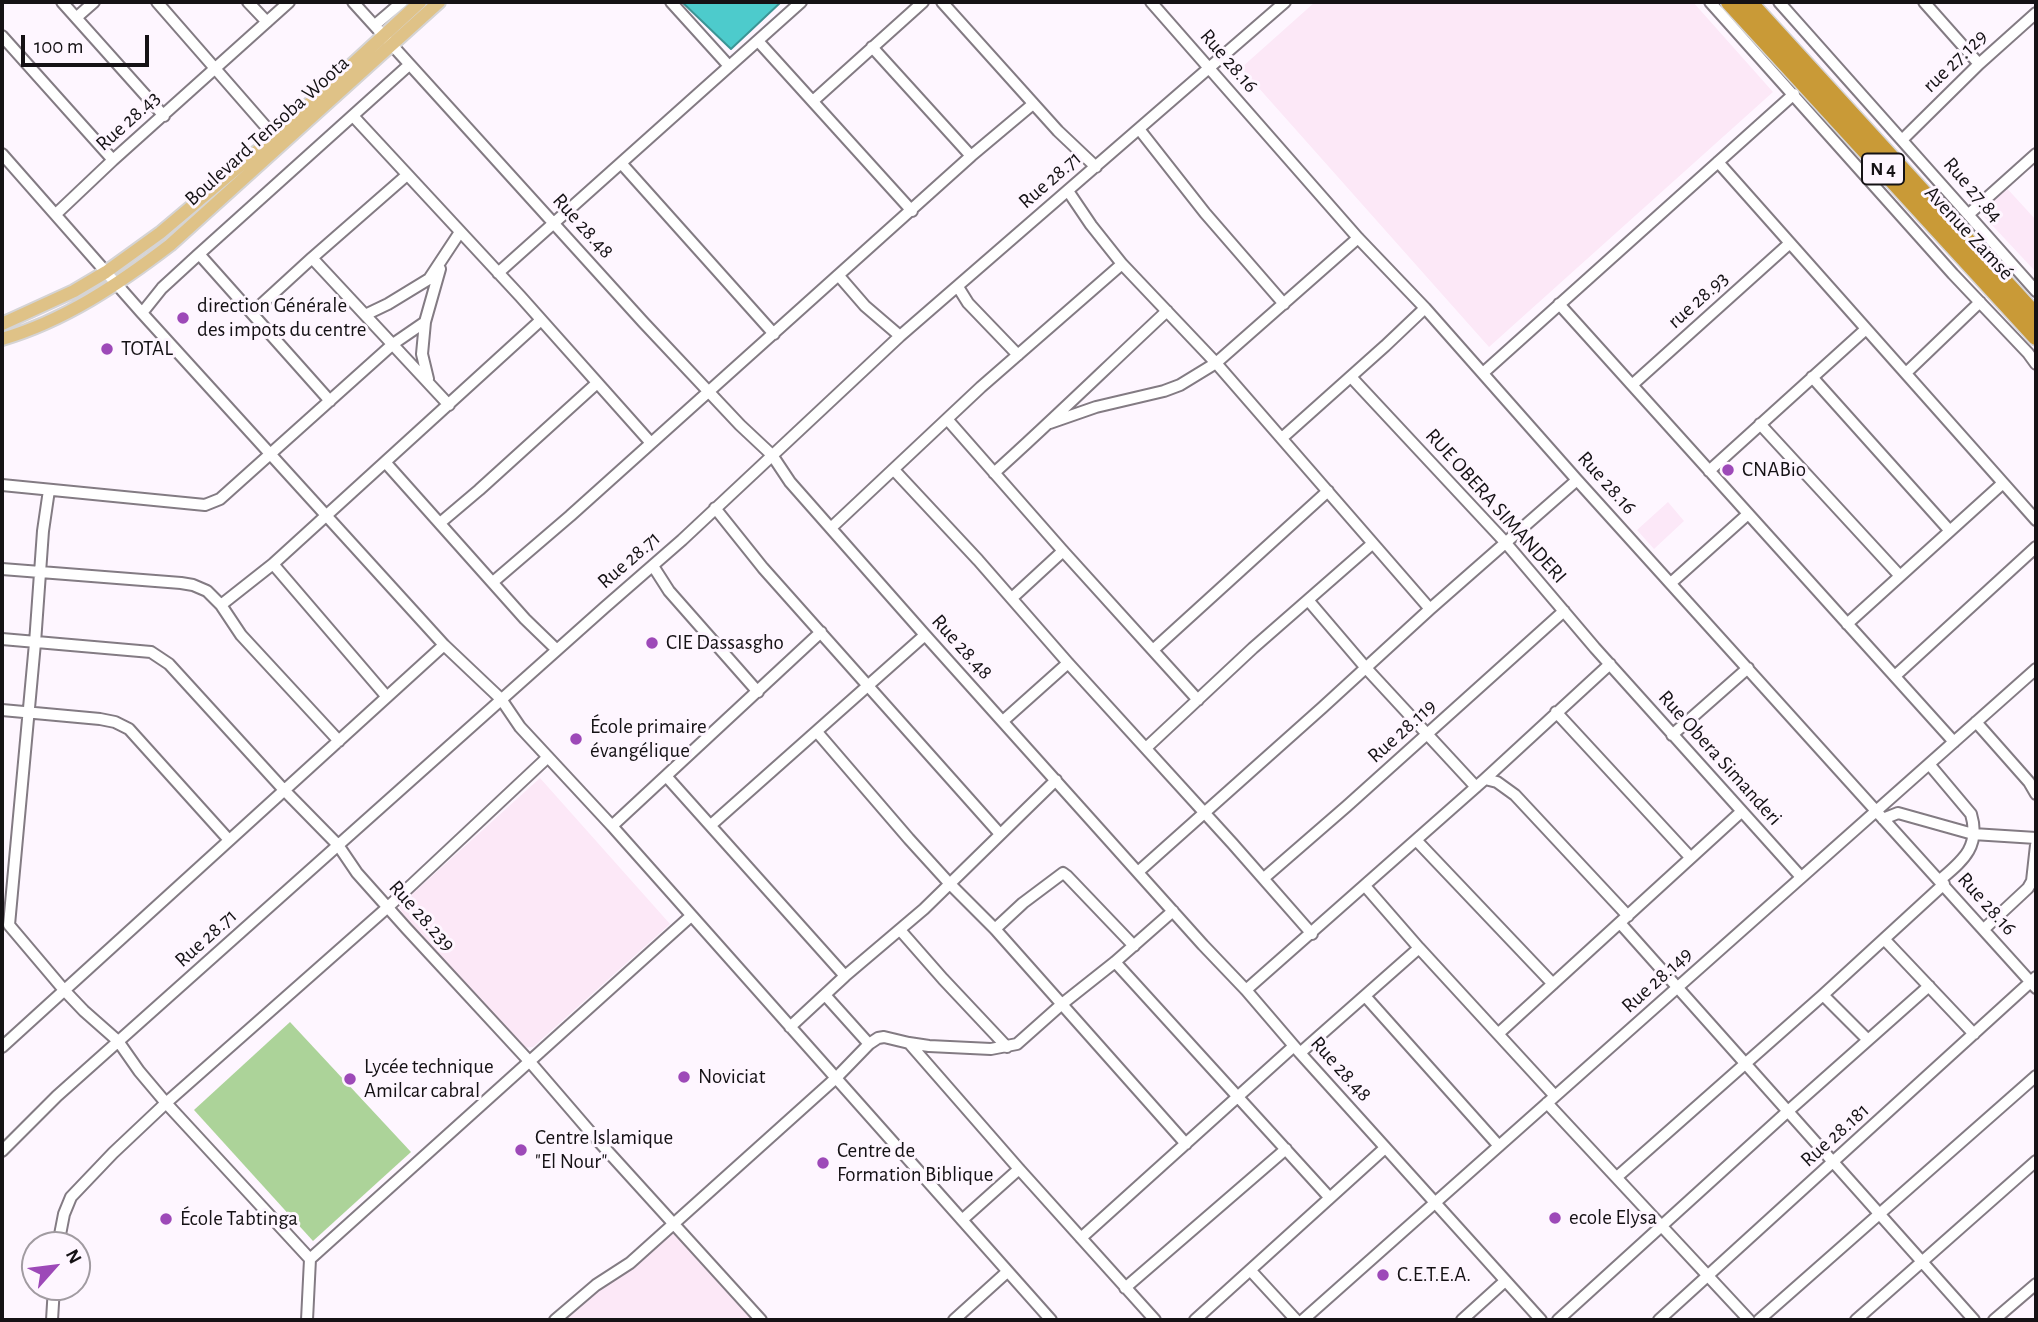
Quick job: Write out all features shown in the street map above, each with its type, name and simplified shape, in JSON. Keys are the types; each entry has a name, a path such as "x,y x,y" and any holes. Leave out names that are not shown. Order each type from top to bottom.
{"highway":[{"name":"Avenue Zamsé","path":"1729,2 2036,337"},
{"name":"Avenue Zamsé","path":"1749,2 2036,316"}],"main road":[{"name":"Boulevard Tensoba Woota","path":"2,324 74,291 106,272 160,233 274,136 420,2"},
{"name":"Boulevard Tensoba Woota","path":"2,339 83,305 170,245 384,35 439,2"}],"street":[{"path":"62,2 164,116"},
{"path":"77,17 94,2"},
{"path":"157,2 274,136"},
{"path":"248,2 267,22"},
{"name":"Rue 28.43","path":"56,214 289,2"},
{"name":"Rue 28.48","path":"353,2 644,323 772,455 790,482 925,635 1541,1320"},
{"path":"384,35 402,2"},
{"path":"671,2 729,66"},
{"path":"498,273 801,2"},
{"path":"813,101 923,2"},
{"path":"942,2 1058,131 1096,167"},
{"name":"Rue 28.16","path":"1151,2 1358,238 1425,308 1879,815 2034,982"},
{"name":"Rue 28.71","path":"2,1151 118,1041 653,566 900,336 1285,2"},
{"path":"1710,2 2036,364"},
{"name":"Rue 27.84","path":"1779,2 2035,286"},
{"path":"1931,4 1979,64"},
{"name":"rue 27.129","path":"1903,139 1979,64 2036,13"},
{"path":"2,36 113,160"},
{"path":"758,41 912,211"},
{"path":"872,47 971,156"},
{"path":"142,313 162,288 198,254 410,65"},
{"path":"1483,373 1794,94"},
{"path":"493,582 710,392 971,156 1033,104"},
{"path":"353,116 651,443"},
{"path":"1139,129 1284,304"},
{"path":"2,154 142,313 444,645 501,699 520,727 612,826 1051,1320"},
{"path":"1969,214 2036,154"},
{"path":"1718,162 2036,520"},
{"path":"621,163 774,334"},
{"path":"252,313 407,175"},
{"path":"1068,191 1122,264 1216,363 1430,609"},
{"path":"365,315 429,279 460,232"},
{"path":"1050,423 1096,407 1180,385 1216,363 1358,238"},
{"name":"rue 28.93","path":"1632,385 1790,243"},
{"path":"198,254 330,401"},
{"path":"312,258 449,405"},
{"path":"429,383 422,354 425,322 443,260"},
{"path":"832,527 947,419 1122,264"},
{"path":"839,276 865,306 900,336"},
{"path":"958,287 968,303 1018,355"},
{"path":"1906,373 1980,302"},
{"path":"1559,304 1954,741"},
{"path":"1282,438 1425,308"},
{"path":"993,473 1167,312"},
{"path":"221,605 273,564 541,320"},
{"path":"2,485 205,505 220,499 393,344 425,322"},
{"path":"1709,471 1866,329"},
{"name":"RUE OBERA SIMANDERI","path":"1351,377 1505,542 1610,664"},
{"path":"1812,377 1950,531"},
{"path":"440,523 596,384"},
{"path":"947,419 1198,700"},
{"path":"1760,424 1900,576"},
{"path":"385,462 525,619 557,650"},
{"path":"894,470 1312,934"},
{"path":"1138,872 1577,480"},
{"path":"1847,624 2003,483"},
{"path":"49,490 29,713 5,925 84,1011 118,1041 166,1103 310,1259"},
{"path":"1153,650 1328,491"},
{"path":"715,508 763,568 1000,834"},
{"path":"1672,582 1748,514"},
{"path":"1146,748 1372,544"},
{"path":"1895,676 2036,547"},
{"path":"1012,598 1063,551"},
{"path":"273,564 387,697"},
{"path":"653,566 669,591 758,692"},
{"path":"2,569 193,585 207,591 221,605 241,635 339,741"},
{"path":"1308,600 1366,668 1476,787"},
{"name":"Rue 28.119","path":"1264,878 1564,611"},
{"path":"612,826 821,632"},
{"path":"711,825 925,635"},
{"name":"Rue 28.239","path":"2,639 150,652 159,656 338,845 357,873 761,1320"},
{"path":"2,1047 444,645"},
{"path":"1003,722 1068,663"},
{"path":"1246,990 1312,934 1610,664"},
{"name":"Rue Obera Simanderi","path":"1610,664 1801,877"},
{"path":"1672,734 1748,668"},
{"name":"Rue 28.149","path":"1303,1320 1801,877 1879,815 1954,741 2034,675"},
{"path":"2,710 100,719 129,729 229,840"},
{"path":"1556,712 1690,857"},
{"path":"1976,723 2029,782 2036,794"},
{"path":"817,732 949,883 995,929 1186,1144"},
{"path":"61,1231 71,1197 113,1153 548,757"},
{"path":"1617,1177 1885,940 1964,858 1973,834 1971,814 1929,764"},
{"path":"666,776 845,976"},
{"path":"1485,779 1497,782 1515,795 1624,920 1678,988 1974,1320"},
{"path":"790,1027 924,909 1056,780"},
{"path":"1499,1033 1741,812"},
{"path":"1879,815 1905,814 1973,834 2036,838"},
{"path":"1416,840 1553,984"},
{"path":"1984,929 2028,888 2032,881 2036,845"},
{"path":"995,929 1063,873 1134,946"},
{"path":"1365,886 1499,1033 1617,1177 1749,1320"},
{"path":"555,1320 596,1284 630,1263 878,1038 960,1048 991,1049 1017,1044 1173,911"},
{"path":"307,1320 310,1259 691,916"},
{"path":"900,930 1007,1047"},
{"path":"1885,940 1974,1034"},
{"path":"1081,1238 1239,1096 1366,996 1419,948"},
{"path":"1115,962 1329,1197"},
{"name":"Rue 28.181","path":"1659,1320 2034,982"},
{"path":"1558,1320 1929,986"},
{"path":"824,995 869,1044"},
{"path":"1823,995 1868,1040"},
{"path":"1366,996 1499,1146"},
{"path":"909,1043 1155,1320"},
{"path":"1759,1320 2036,1076"},
{"path":"1195,1320 1385,1148"},
{"path":"1125,1288 1286,1149"},
{"path":"1856,1320 2036,1161"},
{"path":"962,1220 1019,1169"},
{"path":"1251,1271 1296,1320"},
{"path":"954,1320 1007,1272"},
{"path":"1462,1320 1505,1281"},
{"path":"1994,1320 2036,1284"},
{"path":"51,1320 53,1301"}],"shaded area":[{"path":"1315,2 1693,2 1773,92 1489,347 1241,68"},
{"path":"2003,184 2036,220 2034,270 1977,209"},
{"path":"1668,502 1684,521 1654,549 1637,530"},
{"path":"540,778 670,924 533,1047 523,1048 402,913 399,906"},
{"path":"671,1230 754,1320 565,1320"}],"green space":[{"path":"290,1022 411,1152 313,1241 194,1110"}],"water":[{"path":"682,2 781,2 731,49"}],"place":[{"name":"direction Générale des impots du centre","path":"183,318"},
{"name":"TOTAL","path":"107,349"},
{"name":"CNABio","path":"1728,470"},
{"name":"CIE Dassasgho","path":"652,643"},
{"name":"École primaire évangélique","path":"576,739"},
{"name":"Noviciat","path":"684,1077"},
{"name":"Lycée technique Amilcar cabral","path":"350,1079"},
{"name":"Centre Islamique \"El Nour\"","path":"521,1150"},
{"name":"Centre de Formation Biblique","path":"823,1163"},
{"name":"ecole Elysa","path":"1555,1218"},
{"name":"École Tabtinga","path":"166,1219"},
{"name":"C.E.T.E.A.","path":"1383,1275"}]}
